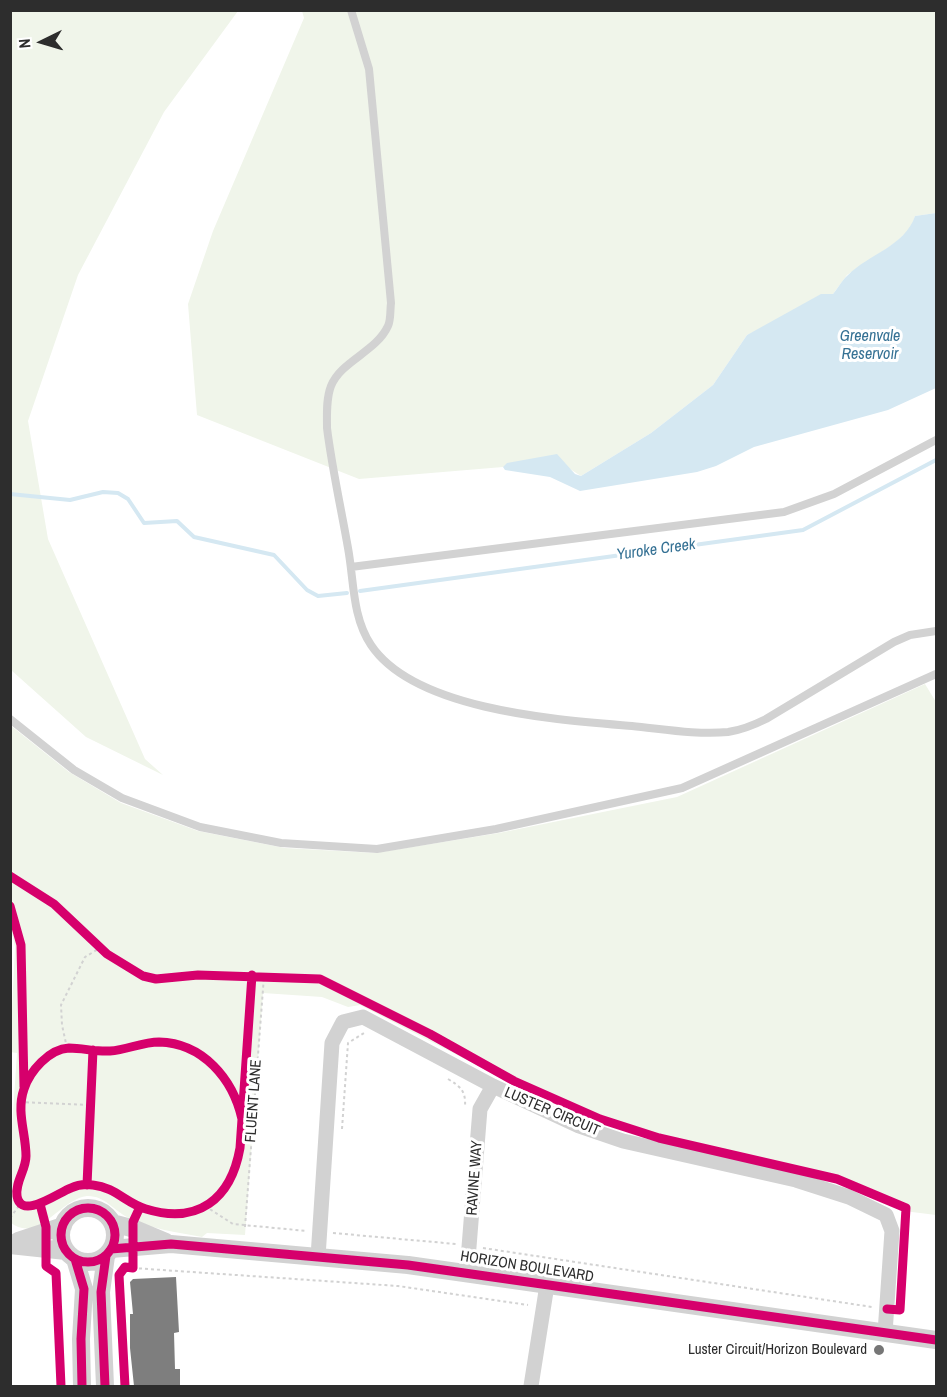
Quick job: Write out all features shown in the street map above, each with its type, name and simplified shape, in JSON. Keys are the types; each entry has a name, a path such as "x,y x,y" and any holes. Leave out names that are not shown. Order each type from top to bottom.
{"street":[{"name":"LUSTER CIRCUIT","path":"318,1257 331,1052 335,1035 343,1022 363,1017 493,1086 579,1126 623,1141 796,1180 849,1197 882,1212 888,1218 892,1231 885,1333"},
{"name":"RAVINE WAY","path":"467,1272 480,1109 493,1086"},
{"path":"82,1386 81,1333 84,1283 61,1236 63,1226 74,1212 91,1209 107,1216 112,1223 114,1241 108,1252 101,1292 105,1386"},
{"name":"HORIZON BOULEVARD","path":"112,1223 135,1229 171,1244"},
{"path":"10,1244 63,1226"},
{"path":"10,1244 70,1255 89,1263 108,1252"},
{"name":"HORIZON BOULEVARD","path":"108,1252 133,1245 171,1244 467,1272 936,1340"},
{"path":"531,1386 547,1285"}],"lane":[{"path":"351,10 369,69 391,303 388,325 377,341 342,371 331,385 327,404 330,456 351,567 355,603 361,626 370,644 383,660 414,681 464,700 516,714 559,720 707,732 744,729 766,719 894,642 926,631 936,631"},
{"path":"351,567 784,512 834,494 936,440"},
{"path":"10,719 74,770 122,798 200,827 281,843 377,849 496,829 682,788 936,674"}],"path":[{"path":"68,1050 62,1025 61,1005 85,957 100,948"},
{"path":"252,975 275,976"},
{"path":"341,1138 348,1042 365,1033"},
{"path":"442,1076 462,1087 466,1096 464,1114"},
{"path":"21,1103 90,1100 89,1116"},
{"path":"240,1148 242,1129"},
{"path":"10,1218 25,1205 16,1192"},
{"path":"194,1211 218,1197"},
{"path":"204,1206 233,1224 245,1227 310,1231"},
{"path":"327,1232 460,1245"},
{"path":"133,1245 129,1268 398,1286 528,1305"},
{"path":"477,1247 878,1308"}],"shaded area":[{"path":"11,10 238,11 164,112 78,275 28,421 48,539 145,759 163,775 86,737 11,670"},
{"path":"302,11 936,11 936,213 915,216 911,228 895,243 847,275 833,294 747,335 713,385 651,433 581,476 570,469 521,461 503,467 359,479 197,415 188,304 213,231 304,18"},
{"path":"925,684 936,702 936,1215 904,1211 851,1187 815,1175 669,1144 603,1124 527,1091 360,1005 348,1007 322,997 263,993 245,1235 207,1233 202,1237 173,1232 127,1217 93,1196 77,1199 40,1225 20,1228 10,1222 10,1157 17,1053 10,1052 15,947 10,924 10,725 69,772 121,803 198,831 285,848 375,853 499,833 677,797"}],"water":[{"name":"Greenvale Reservoir","path":"936,213 936,388 888,410 754,447 716,466 697,472 580,491 550,477 505,470 503,467 507,463 557,454 575,474 581,476 651,433 713,385 747,335 821,294 833,294 856,268 903,235 915,216"}],"building":[{"path":"176,1277 179,1332 174,1333 175,1369 180,1369 180,1386 134,1386 130,1348 130,1314 133,1314 130,1282 133,1279"}],"waterway":[{"name":"Yuroke Creek","path":"360,591 803,530 936,460"},
{"path":"10,494 70,500 103,492 118,493 128,499 144,523 177,521 194,537 274,555 307,590 318,596 347,593"}],"cycle path":[{"path":"10,876 54,904 107,954 143,976 156,979 198,975 320,979 430,1034 514,1081 600,1119 659,1138 837,1179 906,1208 900,1310 887,1309"},
{"path":"10,906 21,945 24,1087"},
{"name":"FLUENT LANE","path":"242,1119 238,1104 223,1077 202,1056 189,1049 159,1042 110,1051 62,1049 41,1062 24,1089 21,1114 26,1156 17,1196 20,1203 33,1206 73,1187 93,1185 108,1189 139,1207 165,1213 181,1213 209,1204 220,1194 236,1166 240,1148 252,975"},
{"path":"87,1185 93,1050"},
{"path":"40,1204 46,1227 46,1266 56,1273 61,1386"},
{"path":"125,1386 119,1275 125,1267 133,1268 133,1222 140,1207"},
{"path":"88,1208 98,1210 107,1216 113,1225 115,1235 113,1245 107,1254 98,1260 88,1262 78,1260 69,1254 63,1245 61,1235 63,1225 69,1216 78,1210 88,1208"},
{"path":"111,1249 171,1244 408,1265 936,1340"},
{"path":"105,1386 101,1292 106,1256"},
{"path":"75,1259 84,1289 81,1339 82,1386"}],"place":[{"name":"Luster Circuit/Horizon Boulevard","path":"879,1350"}]}
